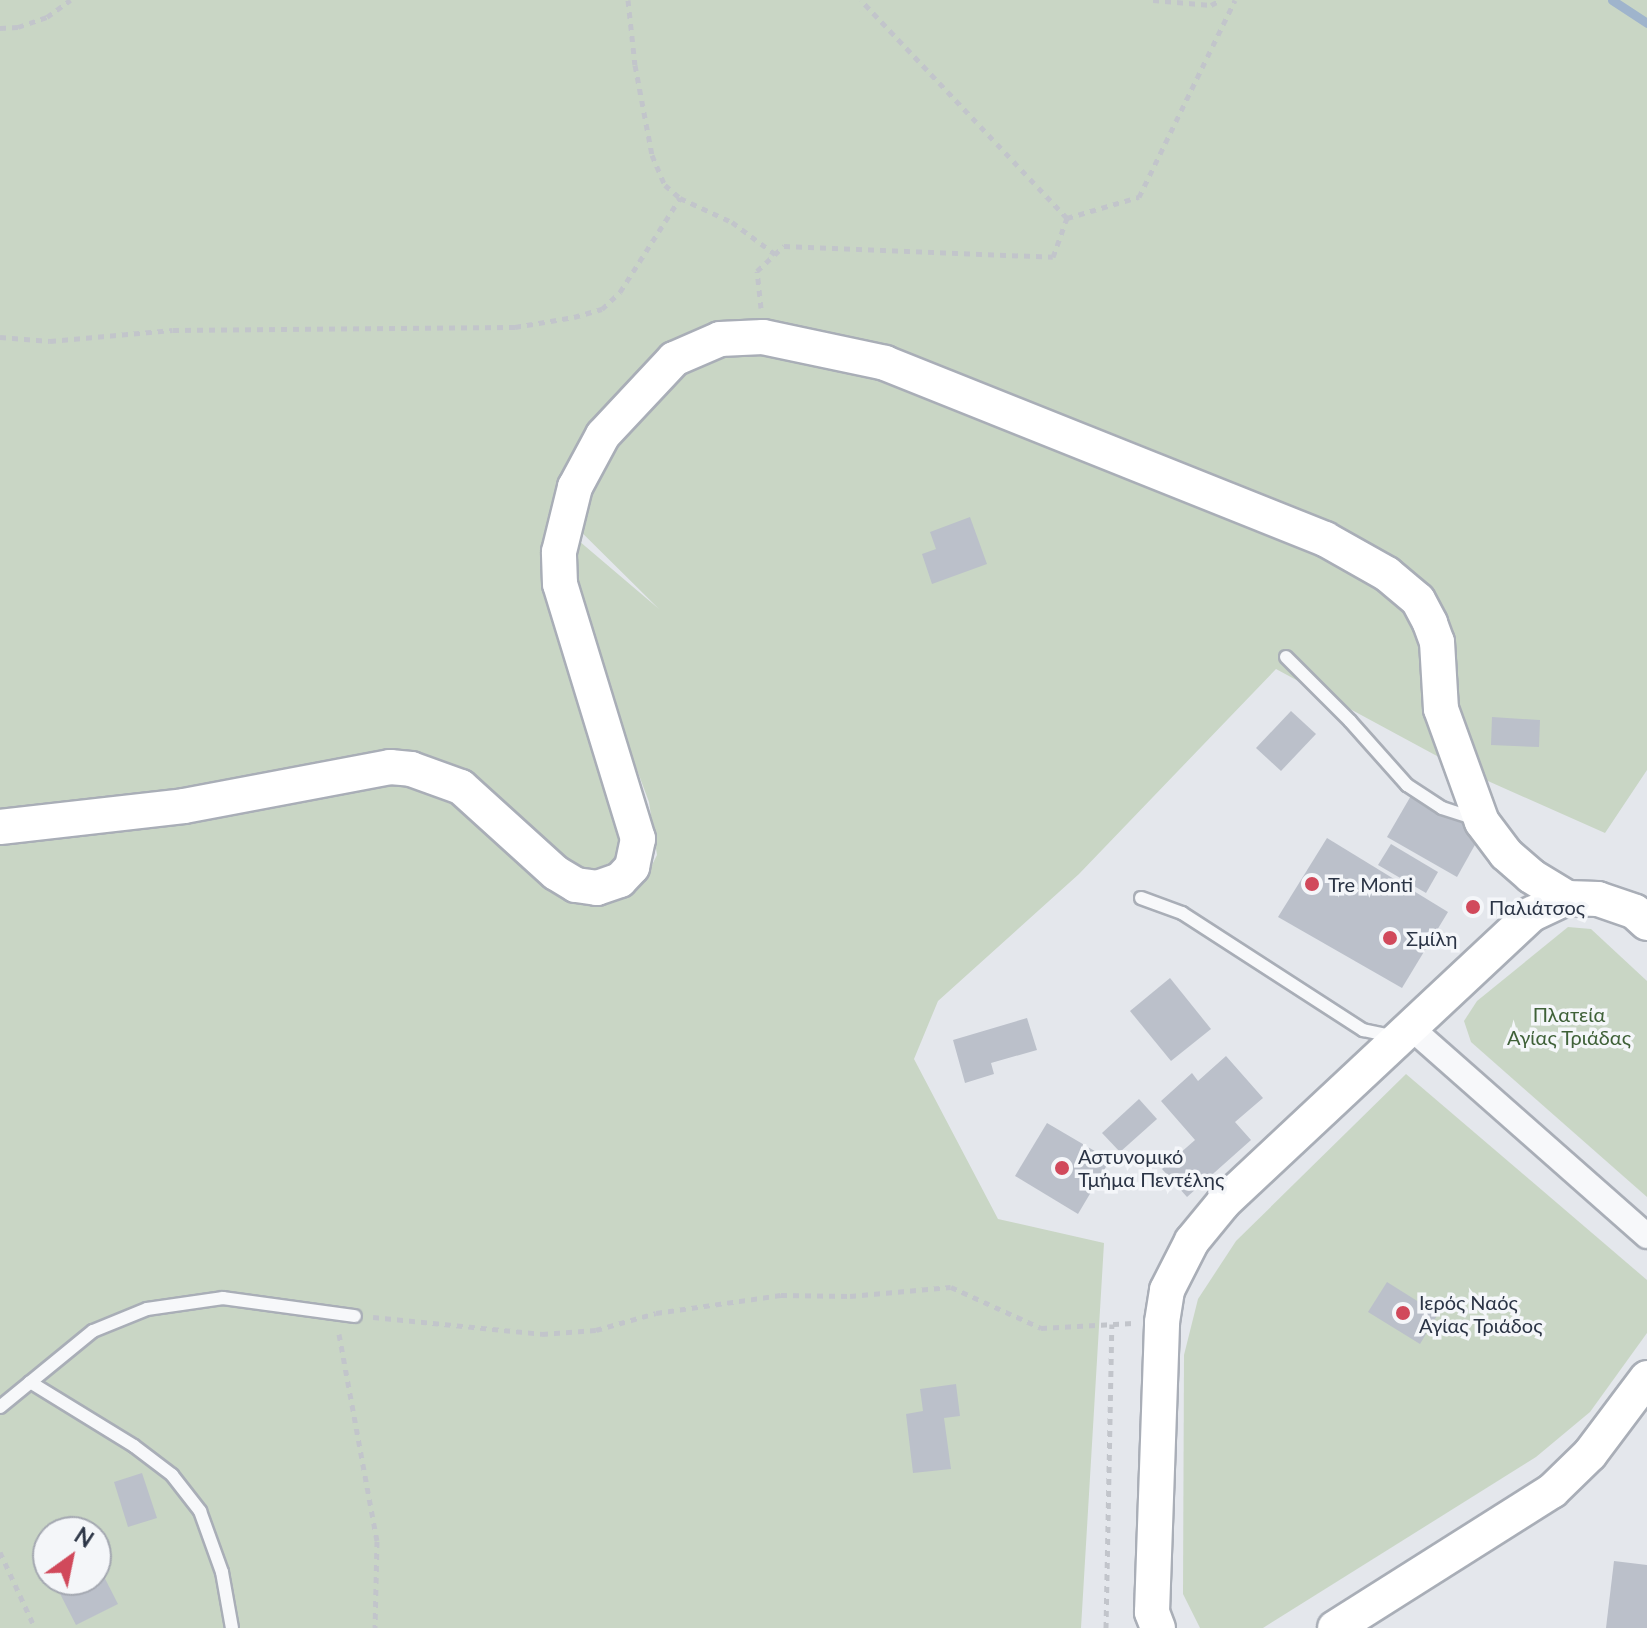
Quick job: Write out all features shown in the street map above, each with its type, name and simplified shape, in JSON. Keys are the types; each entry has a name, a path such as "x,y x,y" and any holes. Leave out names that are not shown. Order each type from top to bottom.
{"street":[{"path":"0,827 184,806 400,768 461,787 556,873 576,885 597,888 620,880 632,867 638,839 560,584 559,552 575,487 603,435 674,359 720,339 763,337 885,363 1325,539 1387,574 1418,600 1430,623 1437,642 1441,709 1482,822 1506,854 1531,876 1567,898 1615,903 1635,912 1647,923"},
{"path":"1153,1623 1162,1322 1167,1290 1192,1241 1224,1202 1532,914 1567,898"},
{"path":"1404,1032 1647,1236"},
{"path":"1335,1628 1552,1491 1590,1454 1647,1378"}],"lane":[{"path":"1286,657 1350,721 1407,785 1442,808 1482,822"},
{"path":"1141,898 1182,913 1363,1030 1404,1032"},
{"path":"0,1407 93,1331 147,1309 223,1298 355,1316"},
{"path":"30,1382 134,1446 172,1475 200,1511 222,1572 232,1628"}],"path":[{"path":"0,28 18,27 47,17 70,0"},
{"path":"628,0 635,65 652,155 665,185 680,198 732,222 775,254"},
{"path":"861,0 1067,218"},
{"path":"1153,0 1211,5 1221,0"},
{"path":"1067,218 1139,197 1235,0"},
{"path":"0,337 50,341 173,330 515,327 574,317 602,309 620,292 680,198"},
{"path":"763,337 757,271 784,246 1053,257 1067,218"},
{"path":"355,1316 542,1334 596,1330 656,1313 781,1295 850,1296 951,1287 1041,1328 1112,1324 1106,1628"},
{"path":"336,1313 377,1541 375,1628"},
{"path":"0,1552 35,1628"}],"green space":[{"path":"0,0 1647,0 1647,770 1605,833 1461,769 1276,669 1079,874 938,1001 914,1059 998,1219 1104,1243 1081,1628 0,1628 0,838 194,817 387,773 450,788 551,884 580,898 627,891 647,875 657,855 649,802 568,585 572,535 659,609 557,508 550,563 566,633 626,817 628,845 615,860 593,871 570,867 550,858 454,767 383,751 189,795 0,813"},
{"name":"Πλατεία Αγίας Τριάδας","path":"1568,927 1591,929 1647,981 1647,1197 1471,1042 1464,1021 1477,1001"},
{"path":"1406,1074 1647,1280 1647,1333 1590,1412 1536,1457 1263,1628 1200,1628 1183,1594 1184,1355 1198,1299 1236,1241"}],"building":[{"path":"970,517 987,564 932,584 922,554 936,549 930,532"},
{"path":"1291,711 1316,734 1281,771 1256,748"},
{"path":"1492,717 1540,720 1539,747 1491,745"},
{"path":"1412,794 1481,834 1457,877 1387,837"},
{"path":"1327,838 1448,912 1402,988 1278,917"},
{"path":"1391,844 1438,872 1426,893 1378,865"},
{"path":"1170,978 1211,1029 1171,1061 1130,1011"},
{"path":"1027,1018 1037,1050 991,1063 994,1074 965,1083 953,1040"},
{"path":"1226,1056 1263,1098 1235,1122 1251,1140 1187,1197 1162,1169 1195,1140 1161,1101 1192,1073 1198,1081"},
{"path":"1139,1099 1157,1119 1120,1152 1102,1133"},
{"name":"Αστυνομικό Τμήμα Πεντέλης","path":"1047,1123 1110,1160 1078,1214 1015,1176"},
{"name":"Ιερός Ναός Αγίας Τριάδος","path":"1387,1282 1438,1314 1420,1344 1368,1312"},
{"path":"956,1384 960,1416 944,1418 951,1469 913,1473 906,1414 923,1411 920,1389"},
{"path":"142,1473 157,1518 128,1527 114,1482"},
{"path":"1614,1561 1647,1565 1647,1628 1606,1628"},
{"path":"112,1592 118,1604 76,1625 61,1596 112,1596"}],"waterway":[{"path":"1612,0 1647,23"}],"place":[{"name":"Tre Monti","path":"1312,884"},
{"name":"Παλιάτσος","path":"1473,907"},
{"name":"Σμίλη","path":"1390,938"},
{"name":"Αστυνομικό Τμήμα Πεντέλης","path":"1062,1168"},
{"name":"Ιερός Ναός Αγίας Τριάδος","path":"1403,1313"}]}
